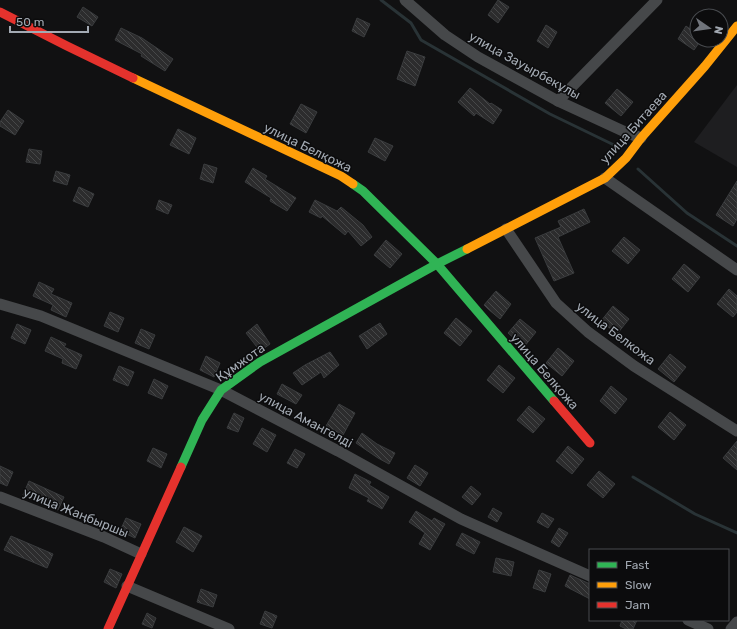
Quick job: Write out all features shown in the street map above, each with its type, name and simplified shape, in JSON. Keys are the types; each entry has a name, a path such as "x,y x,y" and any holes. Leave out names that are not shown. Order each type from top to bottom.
{"street":[{"name":"улица Зауырбекұлы","path":"405,0 445,35 472,53 558,101 641,138"},
{"path":"558,101 657,0"},
{"name":"улица Белқожа","path":"0,12 67,46 341,176 363,191 437,264 590,443"},
{"name":"улица Битаева","path":"506,229 605,178 626,158 641,138 705,66 737,26"},
{"path":"605,178 737,270"},
{"name":"Құмжота","path":"108,629 202,420 221,390 260,362 437,264 506,229"},
{"name":"улица Белкожа","path":"506,229 556,303 588,332 634,366 737,430"},
{"name":"улица Амангелді","path":"0,304 41,316 221,390 338,451 461,519 589,576"},
{"name":"улица Жаңбыршы","path":"0,497 104,537 141,554"},
{"path":"127,586 229,629"},
{"path":"690,621 708,629"},
{"path":"731,629 737,622"}],"shaded area":[{"path":"737,85 737,167 694,142"}],"building":[{"path":"498,0 509,7 498,23 488,15"},
{"path":"83,7 98,17 92,26 77,17"},
{"path":"357,18 370,24 364,37 352,31"},
{"path":"546,25 557,32 548,48 537,41"},
{"path":"686,26 689,28 689,47 678,39"},
{"path":"121,28 142,38 173,59 165,71 141,56 142,54 115,40"},
{"path":"407,51 425,57 415,86 397,79"},
{"path":"470,88 490,104 491,103 502,110 493,124 476,113 474,116 458,102"},
{"path":"617,89 633,102 621,116 605,103"},
{"path":"301,104 317,112 306,133 290,124"},
{"path":"8,110 24,121 15,135 0,126 0,122"},
{"path":"178,129 196,138 189,154 170,145"},
{"path":"375,138 393,146 385,161 368,152"},
{"path":"29,149 42,151 40,164 26,162"},
{"path":"204,164 217,168 213,183 200,179"},
{"path":"253,168 267,176 265,179 296,198 287,211 270,201 271,198 245,182"},
{"path":"56,171 70,175 67,185 53,181"},
{"path":"737,181 737,219 733,226 716,215"},
{"path":"79,187 94,194 88,207 73,201"},
{"path":"159,200 172,205 168,214 156,209"},
{"path":"315,200 337,211 341,207 363,225 372,237 361,246 348,231 345,235 322,216 321,218 309,212"},
{"path":"584,209 590,222 558,237 574,273 554,281 535,238 561,227 558,221"},
{"path":"624,237 640,250 628,264 612,251"},
{"path":"386,240 402,254 390,268 374,255"},
{"path":"684,264 700,277 688,292 672,279"},
{"path":"39,282 54,289 51,294 72,303 66,317 51,310 53,305 33,296"},
{"path":"729,289 737,296 737,312 733,317 717,304"},
{"path":"496,291 511,304 500,319 484,305"},
{"path":"613,306 629,319 617,334 601,321"},
{"path":"110,312 124,318 118,332 104,326"},
{"path":"456,318 472,331 460,346 444,333"},
{"path":"520,319 536,332 524,347 508,333"},
{"path":"380,323 387,334 367,349 359,336"},
{"path":"17,324 31,330 25,344 11,338"},
{"path":"257,324 270,344 260,351 246,333"},
{"path":"141,329 155,335 149,349 135,343"},
{"path":"51,337 66,344 64,347 82,355 76,369 62,363 63,359 45,351"},
{"path":"558,348 574,361 562,376 546,363"},
{"path":"330,352 339,365 324,378 321,372 302,385 293,373"},
{"path":"670,354 686,367 674,382 658,369"},
{"path":"206,356 220,363 214,377 200,370"},
{"path":"499,365 515,378 503,393 487,380"},
{"path":"119,366 134,372 128,386 113,380"},
{"path":"154,379 168,386 162,399 148,393"},
{"path":"282,384 302,395 296,404 277,394"},
{"path":"611,386 627,399 615,414 600,401"},
{"path":"339,404 355,413 343,435 326,426"},
{"path":"529,406 545,419 533,433 517,420"},
{"path":"670,412 686,425 674,440 658,427"},
{"path":"234,413 244,418 238,432 227,428"},
{"path":"262,428 276,435 267,452 253,444"},
{"path":"362,433 377,444 395,453 389,464 356,443"},
{"path":"737,441 737,470 723,458"},
{"path":"568,446 584,459 572,474 556,461"},
{"path":"153,448 167,454 161,468 147,461"},
{"path":"295,449 305,454 297,468 287,463"},
{"path":"415,465 428,473 420,486 407,478"},
{"path":"0,466 13,472 7,486 0,483"},
{"path":"599,471 615,484 603,498 587,485"},
{"path":"355,474 371,482 369,485 389,497 382,509 367,501 369,498 349,488"},
{"path":"29,481 64,497 58,510 23,495"},
{"path":"471,486 481,494 472,505 462,497"},
{"path":"493,508 502,513 497,522 488,517"},
{"path":"416,511 432,521 434,518 445,524 430,550 419,544 425,533 409,522"},
{"path":"542,513 554,519 548,528 537,522"},
{"path":"126,518 141,524 135,538 120,531"},
{"path":"184,527 202,536 193,552 176,542"},
{"path":"559,528 568,533 559,547 551,542"},
{"path":"462,533 480,542 474,554 456,545"},
{"path":"11,536 53,554 47,568 4,550"},
{"path":"496,558 514,562 511,576 493,572"},
{"path":"110,569 122,574 116,588 104,582"},
{"path":"539,570 551,574 545,592 533,588"},
{"path":"570,575 589,584 589,598 565,586"},
{"path":"201,589 217,595 213,607 197,602"},
{"path":"265,611 277,616 272,628 260,624"},
{"path":"147,613 156,618 152,628 142,624"},
{"path":"622,621 637,621 633,629 626,629 620,626"}],"waterway":[{"path":"381,0 411,23 421,40 550,114 614,145"},
{"path":"638,169 687,213 737,246"},
{"path":"633,477 695,514 737,533"}],"traffic: fast":[{"path":"353,184 363,191 437,264 554,401"},
{"path":"181,467 202,420 221,390 260,362 437,264 467,249"}],"traffic: slow":[{"path":"467,249 605,178 626,158 641,138 705,66 737,26"},
{"path":"133,78 341,176 353,184"}],"traffic: jam":[{"path":"0,12 133,78"},
{"path":"554,401 590,443"},
{"path":"108,629 181,467"}]}
